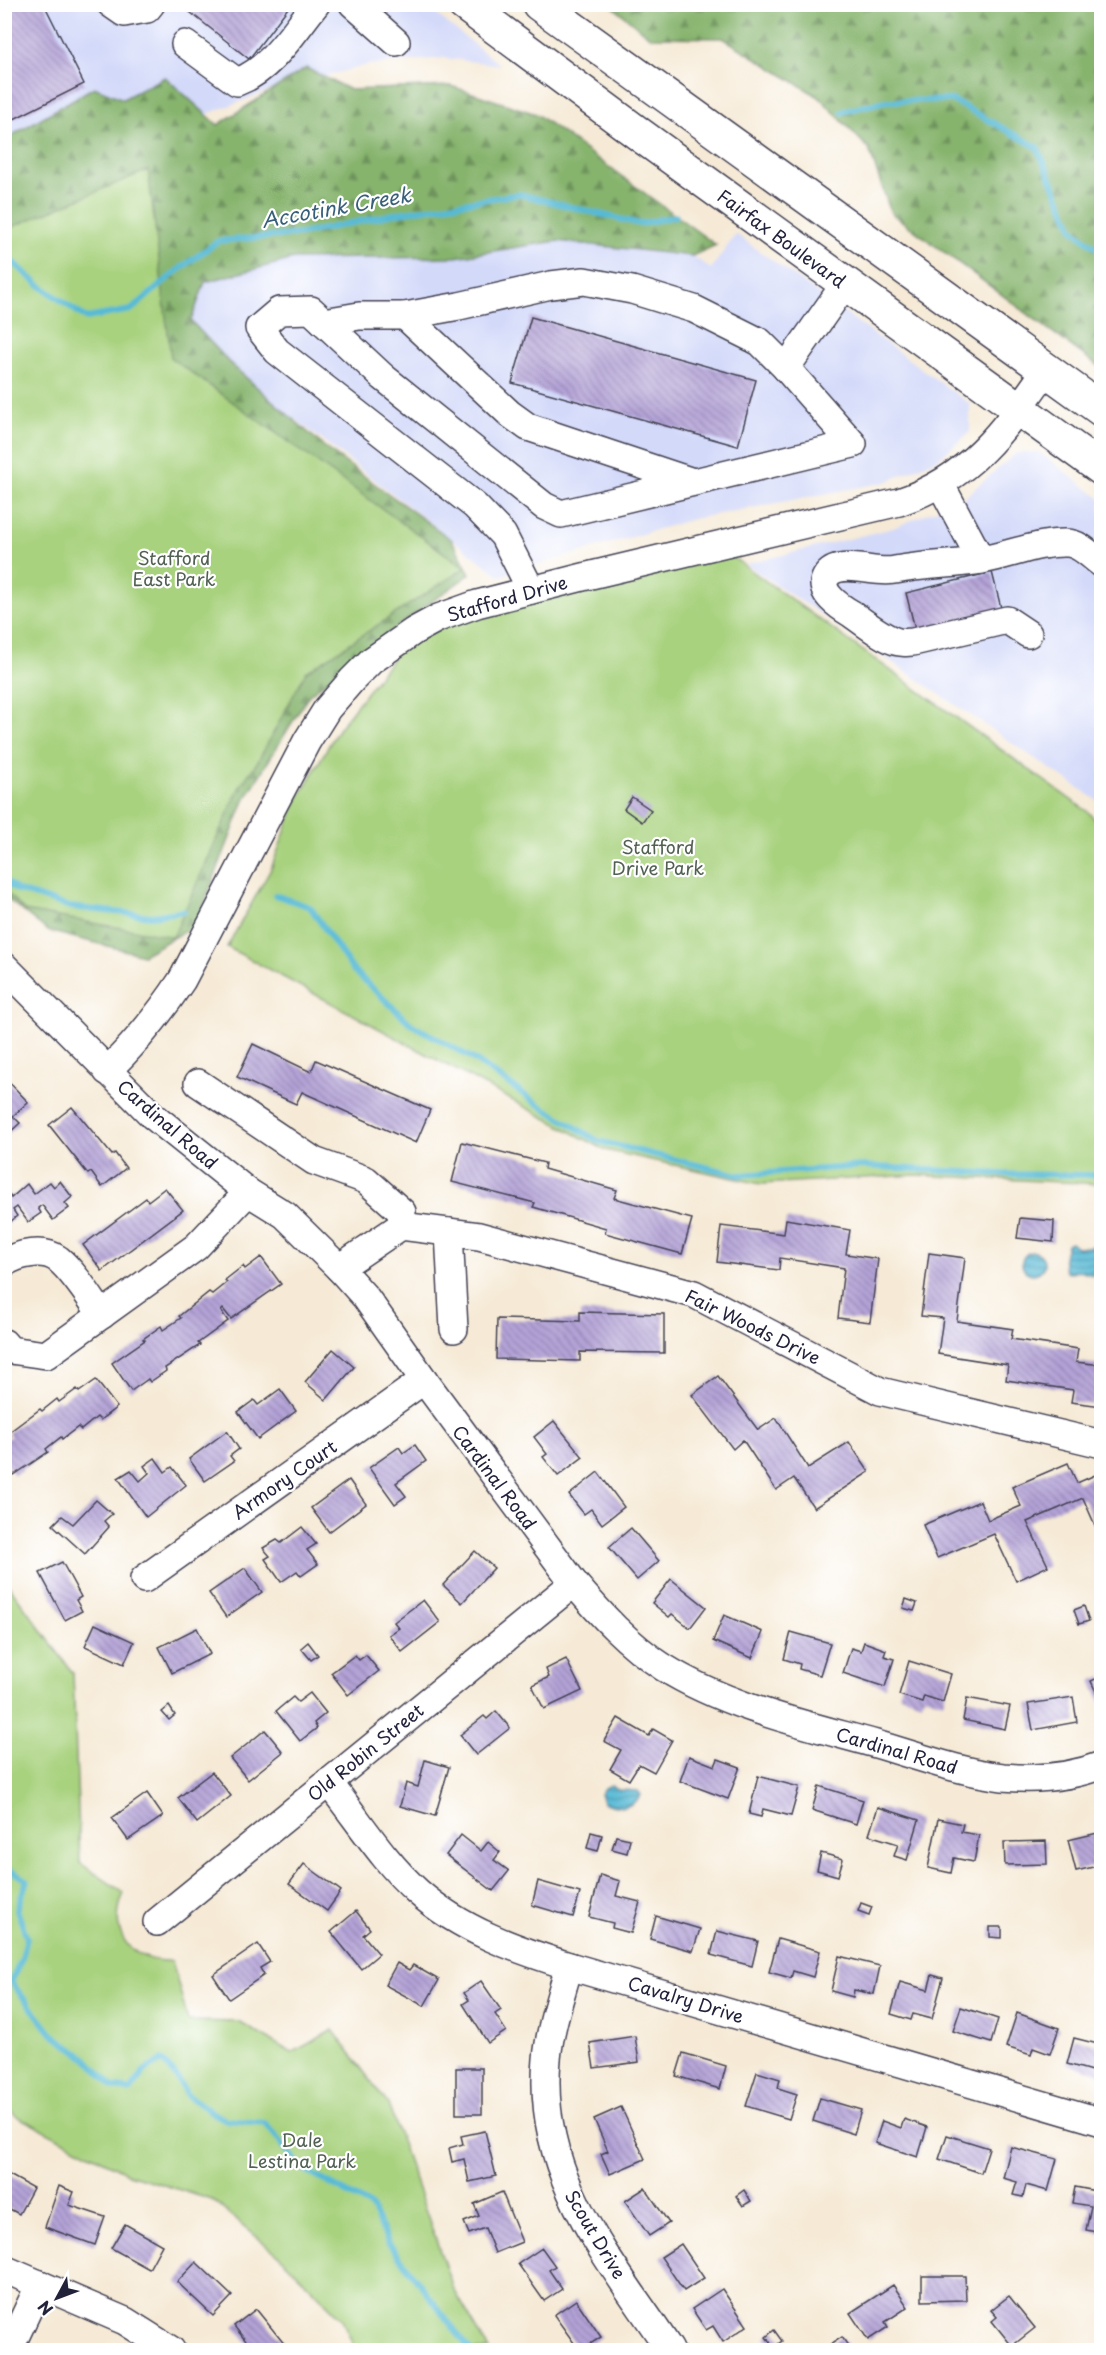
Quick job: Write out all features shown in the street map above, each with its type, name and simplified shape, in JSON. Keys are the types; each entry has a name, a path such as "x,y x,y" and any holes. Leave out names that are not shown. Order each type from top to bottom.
{"main road":[{"name":"Fairfax Boulevard","path":"464,4 1101,469"},
{"path":"539,4 1101,410"}],"street":[{"path":"111,4 124,14 147,9 151,4"},
{"path":"185,44 237,82 254,76 316,4"},
{"path":"353,4 396,42"},
{"path":"324,322 359,316 405,316 551,285 584,281 632,290 694,309 760,342 853,444 561,514 544,506 392,384 324,322 311,310 279,311 259,327 277,351 475,506 503,535 531,590"},
{"path":"786,368 845,284"},
{"path":"405,316 510,414 528,427 693,482"},
{"name":"Stafford Drive","path":"107,1071 138,1041 160,1014 182,980 307,741 327,709 352,680 390,646 438,618 477,604 899,502 940,485 971,463 1018,410 1046,370"},
{"path":"940,485 981,560"},
{"path":"1028,634 1007,620 913,642 898,642 849,612 830,597 824,587 825,578 839,566 887,572 926,564 981,560 1026,549 1065,543 1075,544 1101,564"},
{"name":"Cardinal Road","path":"5,967 152,1114 248,1192 285,1215 339,1268 366,1298 574,1583 598,1612 644,1654 704,1689 742,1704 984,1774 1028,1778 1053,1776 1101,1766"},
{"path":"198,1083 314,1161 366,1180 402,1212 401,1226 339,1268"},
{"path":"4,1342 10,1350 46,1355 196,1247 248,1192"},
{"name":"Fair Woods Drive","path":"401,1226 479,1236 694,1294 880,1391 1101,1444"},
{"path":"449,1232 454,1329"},
{"path":"4,1263 14,1257 34,1252 57,1258 102,1315"},
{"name":"Armory Court","path":"144,1579 424,1380"},
{"name":"Old Robin Street","path":"157,1922 574,1583"},
{"name":"Cavalry Drive","path":"328,1782 399,1873 434,1905 490,1938 569,1966 1101,2122"},
{"name":"Scout Drive","path":"569,1966 547,2058 547,2104 554,2148 562,2175 584,2219 670,2350"},
{"path":"4,2269 125,2320 171,2350"},
{"path":"9,2350 40,2284"}],"shaded area":[{"path":"4,5 425,5 500,65 444,58 368,65 273,89 205,115 283,178 616,200 711,269 736,234 970,404 970,432 939,458 886,482 693,519 500,576 138,299 5,272"},
{"path":"1039,452 1101,499 1101,803 746,564 893,528 965,497 1016,453"}],"green space":[{"path":"611,5 1101,5 1101,368 891,213 869,149 819,97 723,38 650,37"},
{"name":"Stafford East Park","path":"306,68 350,90 451,86 536,114 716,245 692,256 557,241 455,257 294,259 205,282 191,321 232,365 327,449 452,540 470,574 383,637 309,695 244,801 196,925 143,955 48,931 5,897 4,140 94,87 123,99 165,77 218,125"},
{"name":"Stafford East Park","path":"148,170 171,358 465,568 306,672 258,761 239,788 173,937 25,911 4,890 5,230"},
{"name":"Stafford Drive Park","path":"717,546 1088,812 1101,826 1101,1184 916,1175 761,1184 605,1150 227,947 271,869 296,802 339,728 414,631"},
{"name":"Dale Lestina Park","path":"4,1579 73,1673 80,1863 124,1893 119,1907 118,1921 126,1942 144,1956 172,1961 188,2021 239,2022 292,2053 333,2030 388,2104 453,2288 489,2350 355,2350 342,2319 280,2256 212,2200 129,2174 16,2116 5,2106"}],"water":[{"path":"1071,1242 1078,1248 1096,1246 1101,1249 1101,1274 1093,1275 1076,1270 1071,1273 1066,1272 1064,1258 1067,1244"},
{"path":"1033,1252 1041,1255 1044,1263 1041,1271 1033,1274 1025,1271 1022,1263 1025,1255"},
{"path":"611,1785 619,1790 638,1791 641,1795 633,1803 624,1807 604,1803 600,1794 604,1788"}],"building":[{"path":"4,4 44,4 84,84 4,124"},
{"path":"190,4 291,4 249,59 186,9"},
{"path":"531,317 756,380 738,446 512,383"},
{"path":"992,572 1002,612 916,633 906,593"},
{"path":"632,797 651,810 642,822 624,809"},
{"path":"253,1044 311,1072 316,1060 430,1110 416,1143 302,1092 296,1104 237,1077"},
{"path":"6,1079 28,1102 13,1116 20,1123 5,1137 8,1139 4,1142"},
{"path":"72,1107 112,1155 115,1153 126,1168 102,1187 91,1172 88,1174 49,1125"},
{"path":"462,1142 545,1163 544,1169 617,1190 614,1198 692,1219 682,1254 605,1233 606,1228 533,1207 535,1203 452,1182"},
{"path":"60,1181 72,1197 65,1203 69,1208 53,1220 42,1205 38,1208 41,1213 28,1222 17,1207 13,1210 17,1216 7,1225 4,1222 4,1187 11,1198 27,1184 34,1194 50,1182 54,1187"},
{"path":"165,1188 183,1210 102,1271 83,1245 146,1198 148,1201"},
{"path":"1020,1218 1054,1221 1053,1242 1017,1238"},
{"path":"786,1219 850,1230 846,1254 878,1259 870,1322 838,1318 844,1268 780,1258 779,1270 717,1262 721,1226 784,1234"},
{"path":"929,1253 965,1258 957,1321 1013,1329 1011,1339 1078,1349 1076,1362 1102,1365 1102,1406 1071,1402 1073,1390 1006,1380 1008,1365 938,1354 943,1318 921,1316"},
{"path":"261,1257 281,1284 231,1319 223,1309 221,1311 228,1321 198,1343 200,1345 165,1368 166,1371 150,1382 148,1379 131,1391 112,1363 161,1326 163,1330 181,1318 179,1316 209,1292 212,1294 243,1266 245,1269"},
{"path":"580,1312 664,1314 664,1353 580,1352 580,1361 496,1359 497,1319 580,1321"},
{"path":"333,1349 354,1367 326,1400 305,1382"},
{"path":"718,1376 758,1430 776,1418 808,1468 849,1442 869,1472 814,1508 794,1478 776,1490 743,1440 733,1449 692,1395"},
{"path":"96,1380 117,1407 100,1420 97,1417 81,1430 78,1427 62,1439 61,1437 46,1449 48,1452 14,1475 7,1464 4,1466 4,1441 11,1436 8,1433 40,1409 42,1411 57,1399 59,1402 77,1389 79,1392"},
{"path":"280,1389 296,1411 258,1439 238,1412 254,1400 258,1405"},
{"path":"554,1421 583,1457 558,1476 543,1457 547,1454 534,1437"},
{"path":"227,1431 239,1449 230,1456 234,1461 205,1481 189,1459"},
{"path":"415,1445 426,1461 396,1483 406,1496 395,1504 369,1468 399,1447 403,1453"},
{"path":"155,1458 165,1472 172,1467 186,1485 146,1517 118,1478 131,1470 140,1481 149,1473 144,1466"},
{"path":"1068,1463 1077,1483 1102,1472 1102,1541 1083,1498 1027,1522 1048,1566 1016,1581 994,1534 937,1558 923,1525 980,1501 988,1520 1021,1506 1012,1487"},
{"path":"598,1472 624,1507 602,1524 591,1509 584,1514 569,1495"},
{"path":"349,1480 366,1504 329,1532 311,1508"},
{"path":"96,1500 112,1514 104,1521 109,1527 85,1554 53,1525 62,1516 73,1524"},
{"path":"302,1527 316,1544 307,1550 318,1564 301,1576 297,1571 281,1582 265,1559 270,1556 263,1548 277,1540 281,1543"},
{"path":"631,1528 659,1561 637,1580 609,1547"},
{"path":"475,1551 494,1568 462,1603 443,1585"},
{"path":"62,1562 81,1597 76,1600 82,1611 65,1620 40,1573"},
{"path":"245,1568 262,1592 226,1617 209,1593"},
{"path":"671,1579 706,1607 690,1628 672,1614 669,1617 652,1603"},
{"path":"906,1599 917,1603 914,1611 903,1608"},
{"path":"423,1600 440,1622 402,1652 389,1635 399,1628 394,1622"},
{"path":"1084,1606 1089,1621 1079,1624 1074,1610"},
{"path":"724,1615 763,1632 752,1658 713,1641"},
{"path":"95,1624 134,1642 124,1664 85,1646"},
{"path":"197,1628 210,1654 172,1673 159,1647"},
{"path":"791,1632 830,1643 820,1675 799,1669 800,1664 784,1659"},
{"path":"308,1642 318,1655 311,1660 301,1648"},
{"path":"864,1642 886,1650 884,1656 894,1659 885,1687 843,1673 851,1648 861,1651"},
{"path":"355,1655 359,1660 366,1655 379,1671 348,1695 331,1673"},
{"path":"566,1659 582,1691 544,1709 532,1685 549,1677 546,1669"},
{"path":"909,1661 951,1674 943,1702 924,1696 922,1702 899,1695"},
{"path":"1102,1676 1102,1705 1091,1681"},
{"path":"310,1693 326,1713 314,1723 317,1728 300,1741 276,1711 293,1697 298,1702"},
{"path":"1073,1697 1077,1722 1033,1730 1028,1704"},
{"path":"967,1698 1010,1706 1005,1729 963,1720"},
{"path":"169,1706 175,1715 169,1720 162,1712"},
{"path":"496,1711 510,1728 476,1755 460,1735 484,1716 487,1719"},
{"path":"618,1718 649,1736 653,1729 672,1740 654,1772 639,1764 629,1780 610,1769 621,1750 604,1741"},
{"path":"265,1730 283,1752 248,1780 230,1758"},
{"path":"689,1756 715,1766 718,1759 740,1767 728,1799 680,1781"},
{"path":"425,1760 449,1767 435,1816 400,1806 406,1783 418,1787"},
{"path":"212,1772 231,1796 197,1823 178,1798"},
{"path":"758,1776 799,1787 791,1816 763,1809 761,1817 749,1814"},
{"path":"819,1786 863,1800 856,1824 812,1810"},
{"path":"147,1793 163,1816 128,1840 112,1818"},
{"path":"878,1807 919,1820 907,1860 894,1856 898,1844 869,1835"},
{"path":"938,1819 963,1824 961,1832 979,1835 974,1862 954,1858 951,1873 928,1868"},
{"path":"591,1832 602,1835 598,1851 587,1848"},
{"path":"1102,1832 1102,1865 1076,1871 1068,1840"},
{"path":"461,1835 481,1851 488,1842 500,1852 494,1860 509,1871 493,1891 446,1855"},
{"path":"616,1836 630,1839 627,1853 612,1849"},
{"path":"1046,1841 1047,1864 1005,1865 1004,1842"},
{"path":"821,1853 843,1859 838,1876 817,1870"},
{"path":"304,1864 341,1891 327,1911 289,1884"},
{"path":"600,1875 620,1881 616,1896 640,1902 631,1933 612,1928 613,1923 589,1917"},
{"path":"538,1881 580,1893 573,1917 532,1905"},
{"path":"861,1903 872,1907 869,1915 858,1911"},
{"path":"356,1911 370,1929 363,1935 379,1954 361,1969 331,1932"},
{"path":"656,1916 700,1929 693,1951 650,1939"},
{"path":"990,1927 1002,1927 1002,1938 990,1937"},
{"path":"717,1931 758,1941 752,1966 711,1955"},
{"path":"778,1939 820,1951 813,1977 793,1971 791,1978 769,1972"},
{"path":"258,1944 270,1962 260,1968 264,1975 229,1999 213,1975"},
{"path":"839,1956 880,1966 874,1994 854,1990 853,1997 831,1991"},
{"path":"397,1963 409,1970 413,1965 439,1980 424,2006 385,1985"},
{"path":"932,1975 943,1978 932,2019 913,2014 911,2020 891,2014 900,1982 928,1990"},
{"path":"481,1981 501,2010 495,2014 506,2031 488,2043 463,2004 469,2000 464,1993"},
{"path":"961,2007 998,2019 991,2043 953,2031"},
{"path":"1017,2013 1059,2028 1050,2054 1033,2048 1031,2055 1006,2047"},
{"path":"635,2036 639,2062 594,2068 590,2043"},
{"path":"1074,2038 1102,2045 1102,2074 1067,2064"},
{"path":"683,2053 726,2066 720,2089 676,2076"},
{"path":"456,2068 482,2068 482,2114 456,2114"},
{"path":"757,2072 780,2079 778,2088 797,2094 789,2119 746,2106"},
{"path":"820,2098 861,2110 854,2134 813,2121"},
{"path":"621,2107 645,2159 610,2174 601,2154 608,2151 594,2119"},
{"path":"904,2119 927,2127 918,2157 875,2143 882,2121 901,2128"},
{"path":"485,2131 496,2176 469,2182 464,2159 452,2162 449,2148 463,2144 461,2136"},
{"path":"947,2135 989,2148 981,2173 939,2159"},
{"path":"1011,2147 1057,2159 1048,2191 1026,2185 1023,2197 1013,2195 1017,2182 1003,2178"},
{"path":"4,2172 33,2188 19,2214 4,2206"},
{"path":"1099,2174 1102,2174 1102,2233 1086,2230 1091,2206 1072,2203 1075,2187 1096,2191"},
{"path":"59,2186 74,2192 69,2205 105,2217 95,2245 45,2227"},
{"path":"645,2188 669,2223 649,2236 625,2201"},
{"path":"744,2190 751,2201 743,2206 736,2196"},
{"path":"502,2192 522,2242 495,2253 485,2228 469,2234 464,2222 479,2216 474,2204"},
{"path":"125,2224 162,2245 149,2269 111,2248"},
{"path":"681,2244 704,2278 684,2291 661,2257"},
{"path":"542,2248 555,2266 549,2270 562,2289 544,2301 518,2264"},
{"path":"196,2262 232,2296 213,2316 177,2282"},
{"path":"922,2276 965,2276 966,2300 922,2301"},
{"path":"893,2285 908,2307 885,2322 888,2327 868,2340 850,2313"},
{"path":"722,2289 747,2326 723,2342 713,2326 706,2330 692,2309"},
{"path":"1009,2296 1035,2328 1012,2346 992,2321 997,2317 991,2310"},
{"path":"576,2300 601,2337 581,2350 554,2315"},
{"path":"256,2309 286,2346 279,2350 253,2350 234,2326"},
{"path":"774,2330 782,2341 774,2347 766,2337"},
{"path":"842,2337 851,2350 822,2350"}],"waterway":[{"name":"Accotink Creek","path":"842,112 885,101 952,100 1037,147 1073,229 1102,253"},
{"name":"Accotink Creek","path":"4,258 7,257 39,285 86,318 131,310 177,271 218,241 301,234 398,213 519,194 640,224 676,216"},
{"path":"4,880 17,890 70,907 152,916 184,911"},
{"path":"275,895 310,907 353,970 411,1024 472,1058 536,1103 598,1141 739,1175 863,1166 1001,1174 1102,1174"},
{"path":"4,1862 6,1868 27,1880 17,1910 27,1938 22,1958 11,1982 52,2034 88,2060 113,2087 131,2090 144,2071 162,2060 176,2076 186,2094 213,2113 227,2120 265,2123 301,2168 371,2206 388,2242 470,2350"}]}
